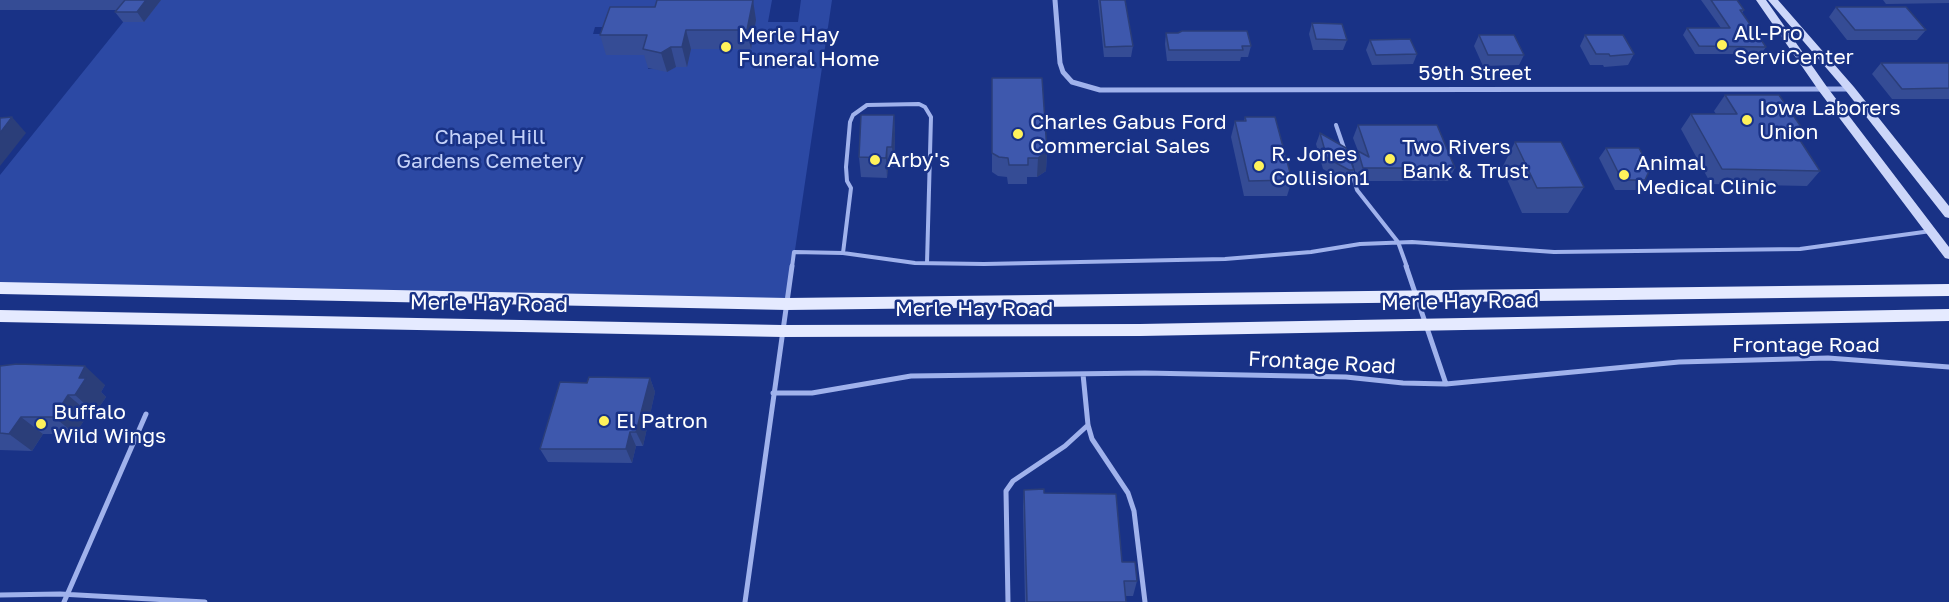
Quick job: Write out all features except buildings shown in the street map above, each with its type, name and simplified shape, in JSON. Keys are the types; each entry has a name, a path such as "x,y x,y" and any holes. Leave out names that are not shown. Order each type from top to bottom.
{"main road":[{"path":"1761,0 1823,89 1949,255"},
{"path":"1773,0 1850,89 1949,214"},
{"name":"Merle Hay Road","path":"0,288 786,309 1949,290"},
{"name":"Merle Hay Road","path":"0,316 782,331 1128,330 1949,315"}],"street":[{"name":"59th Street","path":"1055,0 1060,63 1063,72 1072,81 1087,88 1100,90 1850,89"}],"lane":[{"path":"843,253 851,188 847,181 846,167 850,122 854,115 867,105 919,104 925,107 931,117 927,263"},
{"path":"1336,124 1357,190 1398,242 1446,384"},
{"path":"745,602 794,252 843,253 927,263 1225,260 1311,252 1360,244 1398,242 1478,245 1554,252 1800,249 1931,231"},
{"name":"Frontage Road","path":"773,393 821,392 911,376 1083,374 1346,377 1403,383 1446,384 1679,362 1828,358 1949,367"},
{"path":"1083,374 1088,425 1092,439 1128,493 1134,511 1145,602"},
{"path":"64,602 146,414"},
{"path":"1008,602 1006,491 1013,481 1065,446 1088,425"},
{"path":"0,595 68,595 205,602"}],"green space":[{"name":"Chapel Hill Gardens Cemetery","path":"141,0 772,0 768,22 798,22 801,0 832,0 787,304 0,288 0,175","holes":["595,27 660,27 751,49 701,49 693,44 660,69 648,69 655,44 613,34 593,34"]}],"place":[{"name":"All-Pro ServiCenter","path":"1722,45"},
{"name":"Merle Hay Funeral Home","path":"726,47"},
{"name":"Iowa Laborers Union","path":"1747,120"},
{"name":"Charles Gabus Ford Commercial Sales","path":"1018,134"},
{"name":"Two Rivers Bank & Trust","path":"1390,159"},
{"name":"Arby's","path":"875,160"},
{"name":"R. Jones Collision1","path":"1259,166"},
{"name":"Animal Medical Clinic","path":"1624,175"},
{"name":"El Patron","path":"604,421"},
{"name":"Buffalo Wild Wings","path":"41,424"}]}
